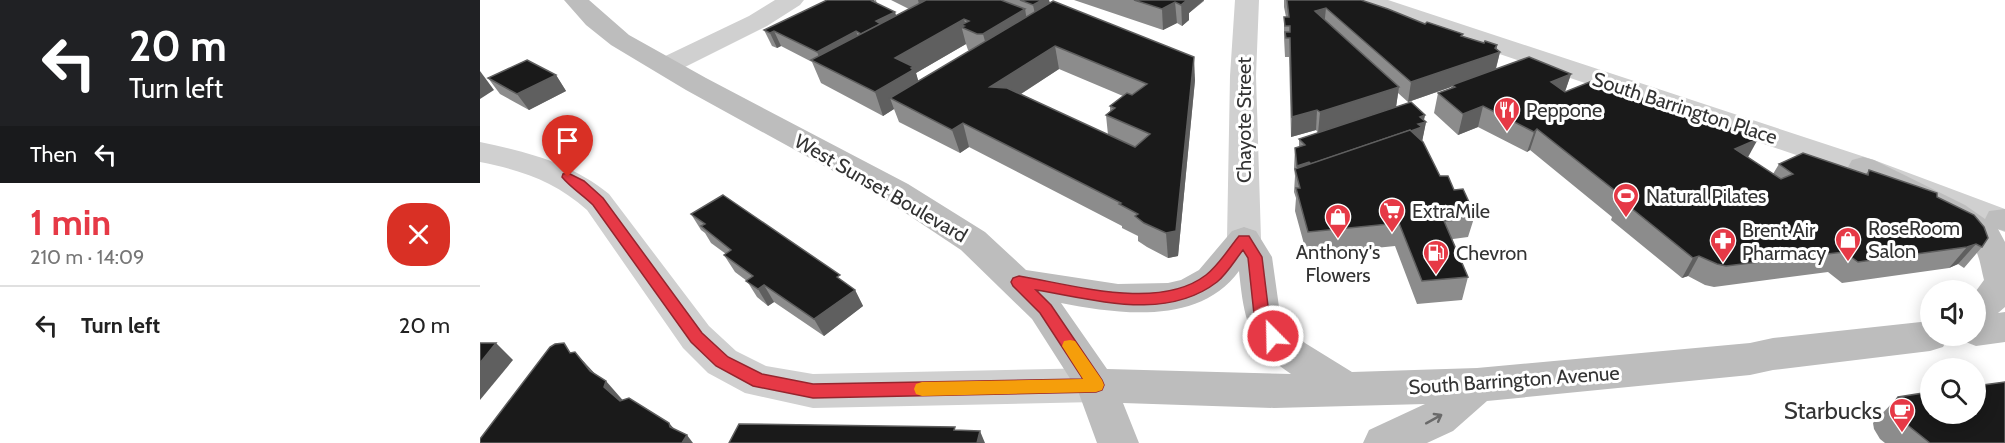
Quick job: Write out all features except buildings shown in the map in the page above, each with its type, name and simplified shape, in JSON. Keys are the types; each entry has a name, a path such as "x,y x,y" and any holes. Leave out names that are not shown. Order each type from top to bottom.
{"main road":[{"name":"West Sunset Boulevard","path":"576,0 595,20 620,40 897,192 973,241 1045,309 1096,385 1118,443"},
{"path":"1863,167 1953,213 1986,238 1995,254 2002,280 1991,299 1986,303"},
{"path":"1019,282 1133,300 1168,298 1194,290 1214,277 1244,239 1255,257 1262,314 1273,336 1291,354 1347,390"},
{"path":"1986,330 2005,327"},
{"name":"South Barrington Avenue","path":"1096,385 1274,391 1477,385 1750,359 1773,354 1920,337"},
{"path":"1384,443 1438,418 1477,385"}],"street":[{"path":"666,66 758,21 792,0"},
{"name":"Chayote Street","path":"1244,239 1243,76 1247,0"},
{"name":"South Barrington Place","path":"1364,0 1863,167 2004,220"},
{"path":"480,152 535,164 579,184 598,202 696,337 722,362 759,381 813,391 1096,385"}],"slow traffic":[{"path":"922,389 1096,385 1070,346"}],"place":[{"name":"Peppone","path":"1507,133"},
{"name":"Natural Pilates","path":"1626,219"},
{"name":"ExtraMile","path":"1392,234"},
{"name":"Anthony's Flowers","path":"1338,240"},
{"name":"RoseRoom Salon","path":"1848,263"},
{"name":"Brent Air Pharmacy","path":"1723,264"},
{"name":"Chevron","path":"1436,276"},
{"name":"Starbucks","path":"1902,434"}],"route":[{"path":"568,177 598,202 696,337 722,362 759,381 813,391 1096,385 1045,309 1019,282 1133,300 1168,298 1194,290 1214,277 1244,239 1255,257 1262,314 1273,336"}]}
